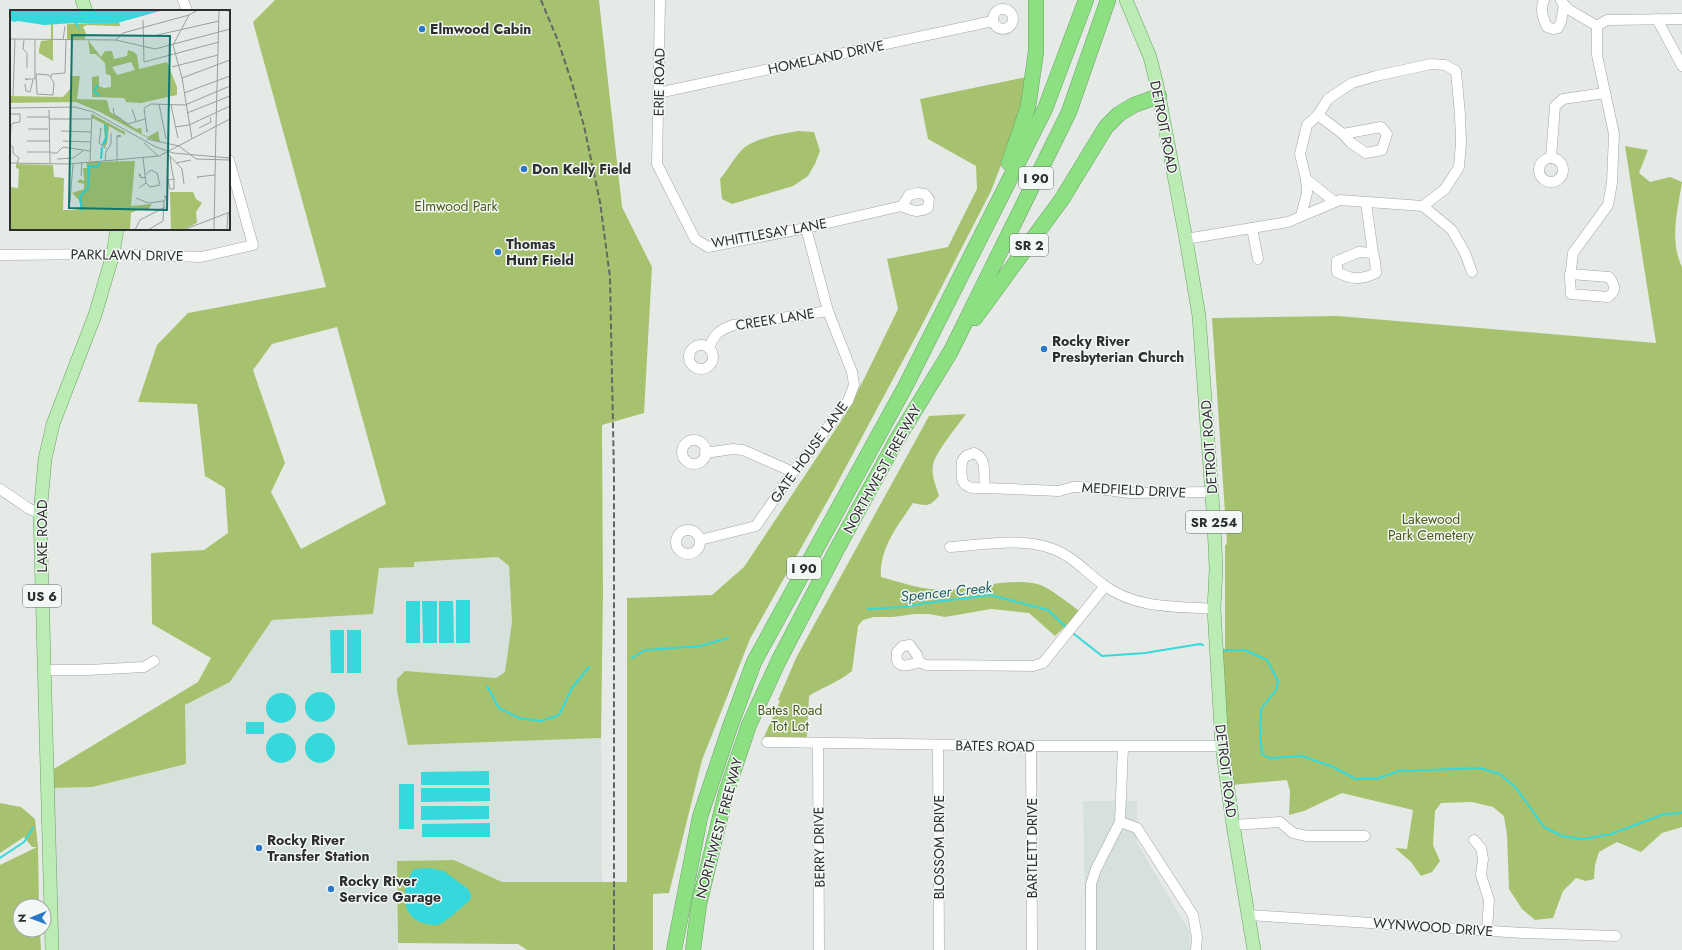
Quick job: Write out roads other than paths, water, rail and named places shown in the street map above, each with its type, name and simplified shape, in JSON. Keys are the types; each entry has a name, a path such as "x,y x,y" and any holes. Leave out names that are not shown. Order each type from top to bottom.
{"highway":[{"path":"994,210 1028,107 1036,52 1036,0"},
{"name":"NORTHWEST FREEWAY","path":"674,950 700,817 730,727 754,662 905,387 994,210 1045,108 1086,0"},
{"name":"NORTHWEST FREEWAY","path":"693,950 699,904 724,800 749,725 779,660 837,549 896,441 951,351 1069,112 1108,0"},
{"name":"SR 2","path":"951,351 1062,199 1106,127 1119,114 1134,105 1159,96"}],"main road":[{"path":"82,0 86,10"},
{"name":"DETROIT ROAD","path":"1129,2 1150,58 1159,96 1202,334 1216,569 1214,608 1222,746 1233,825 1254,950"},
{"name":"LAKE ROAD","path":"52,950 40,514 45,459 53,424 95,315 113,254 117,230"}],"street":[{"path":"183,0 187,10"},
{"name":"ERIE ROAD","path":"657,164 660,0"},
{"path":"1544,0 1542,3 1543,20 1547,27 1553,29 1558,28 1561,22 1562,2"},
{"path":"1562,2 1568,9 1597,26"},
{"path":"1657,19 1682,66"},
{"path":"1597,26 1606,20 1682,19"},
{"name":"HOMELAND DRIVE","path":"658,93 994,21"},
{"path":"1570,274 1609,278 1614,284 1615,289 1608,297 1571,294 1570,274 1573,253 1608,205 1612,183 1614,134 1609,104 1605,93 1597,54 1597,26"},
{"path":"1301,216 1307,193 1306,179 1300,154 1307,125 1318,114 1328,99 1352,83 1376,76 1431,64 1445,65 1456,71 1461,143 1459,167 1445,189 1423,206"},
{"path":"1551,158 1555,106 1563,99 1605,93"},
{"path":"1318,114 1343,134"},
{"name":"PARKLAWN DRIVE","path":"0,255 113,254 201,257 253,245 230,164"},
{"name":"WHITTLESAY LANE","path":"657,164 695,238 708,247 806,228 902,206"},
{"path":"1306,179 1335,202"},
{"path":"1186,239 1288,222 1340,200 1423,206 1452,230 1465,253 1472,272"},
{"path":"1366,203 1373,253"},
{"name":"GATE HOUSE LANE","path":"700,540 756,526 793,472 848,401 854,385 852,372 828,311 806,228"},
{"path":"1252,228 1258,259"},
{"name":"CREEK LANE","path":"709,349 711,342 720,331 733,325 828,311"},
{"path":"706,453 733,449 743,450 793,472"},
{"name":"MEDFIELD DRIVE","path":"985,488 1059,491 1073,487 1085,487 1129,493 1212,492"},
{"path":"0,489 40,514"},
{"path":"950,547 1018,543 1048,547 1076,561 1105,586 1130,600 1150,604 1214,608"},
{"path":"919,662 926,665 1033,666 1043,663 1105,586"},
{"path":"44,670 88,670 144,667 154,661"},
{"name":"BATES ROAD","path":"767,742 818,744 1122,747 1222,746"},
{"name":"BERRY DRIVE","path":"818,744 820,950"},
{"name":"BLOSSOM DRIVE","path":"938,744 939,950"},
{"name":"BARTLETT DRIVE","path":"1031,746 1032,950"},
{"path":"1091,950 1091,884 1096,869 1120,822 1122,747"},
{"path":"1120,822 1137,828 1193,915 1197,937 1196,950"},
{"path":"1233,825 1280,822 1293,833 1306,836 1365,836"},
{"path":"1474,840 1481,848 1484,859 1481,875 1489,900 1487,930"},
{"name":"WYNWOOD DRIVE","path":"1249,916 1616,936"}],"water":[{"path":"456,600 470,600 470,643 456,643"},
{"path":"406,601 420,601 420,643 406,643"},
{"path":"422,601 437,601 437,643 423,643"},
{"path":"439,601 453,601 454,643 439,643"},
{"path":"330,630 344,630 344,673 331,673"},
{"path":"347,630 361,630 361,673 347,673"},
{"path":"320,692 331,696 335,707 331,718 320,722 309,718 305,707 309,696"},
{"path":"281,693 292,697 296,708 292,719 281,723 270,719 266,708 270,697"},
{"path":"246,722 264,722 264,734 246,734"},
{"path":"281,733 292,737 296,748 292,759 281,763 270,759 266,748 270,737"},
{"path":"320,733 331,737 335,748 331,759 320,763 309,759 305,748 309,737"},
{"path":"489,771 489,785 421,785 421,772"},
{"path":"399,784 414,784 414,829 399,829"},
{"path":"421,788 490,788 490,801 421,802"},
{"path":"421,806 489,806 489,819 421,820"},
{"path":"490,823 490,837 422,837 422,824"},
{"path":"430,868 444,871 468,889 471,895 470,900 459,910 438,925 430,925 415,919 406,907 405,900 407,884 414,869"}],"waterway":[{"name":"Spencer Creek","path":"868,609 903,607 991,595 1048,610 1065,626"},
{"name":"Spencer Creek","path":"1074,634 1102,656 1145,653 1200,644 1203,645"},
{"name":"Spencer Creek","path":"632,658 645,650 700,646 728,638"},
{"name":"Spencer Creek","path":"1224,650 1245,650 1267,660 1278,681 1276,690 1261,709 1260,735 1262,754 1269,758 1302,756 1331,766 1356,779 1376,779 1399,771 1480,768 1500,774 1516,788 1544,827 1562,836 1584,839 1611,834 1664,814 1682,813"},
{"name":"Spencer Creek","path":"487,686 499,708 519,718 541,721 559,715 572,688 589,667"},
{"name":"Spencer Creek","path":"0,858 24,842 33,828"}],"railway":[{"path":"541,0 558,41 584,126 600,202 610,277 614,476 614,950"}],"place":[{"name":"Elmwood Cabin","path":"422,29"},
{"name":"Don Kelly Field","path":"524,169"},
{"name":"Thomas Hunt Field","path":"498,252"},
{"name":"Rocky River Presbyterian Church","path":"1044,349"},
{"name":"Rocky River Transfer Station","path":"259,848"},
{"name":"Rocky River Service Garage","path":"331,889"}],"park label":[{"name":"Elmwood Park","path":"456,206"},
{"name":"Lakewood Park Cemetery","path":"1431,528"},
{"name":"Bates Road Tot Lot","path":"790,718"}]}
